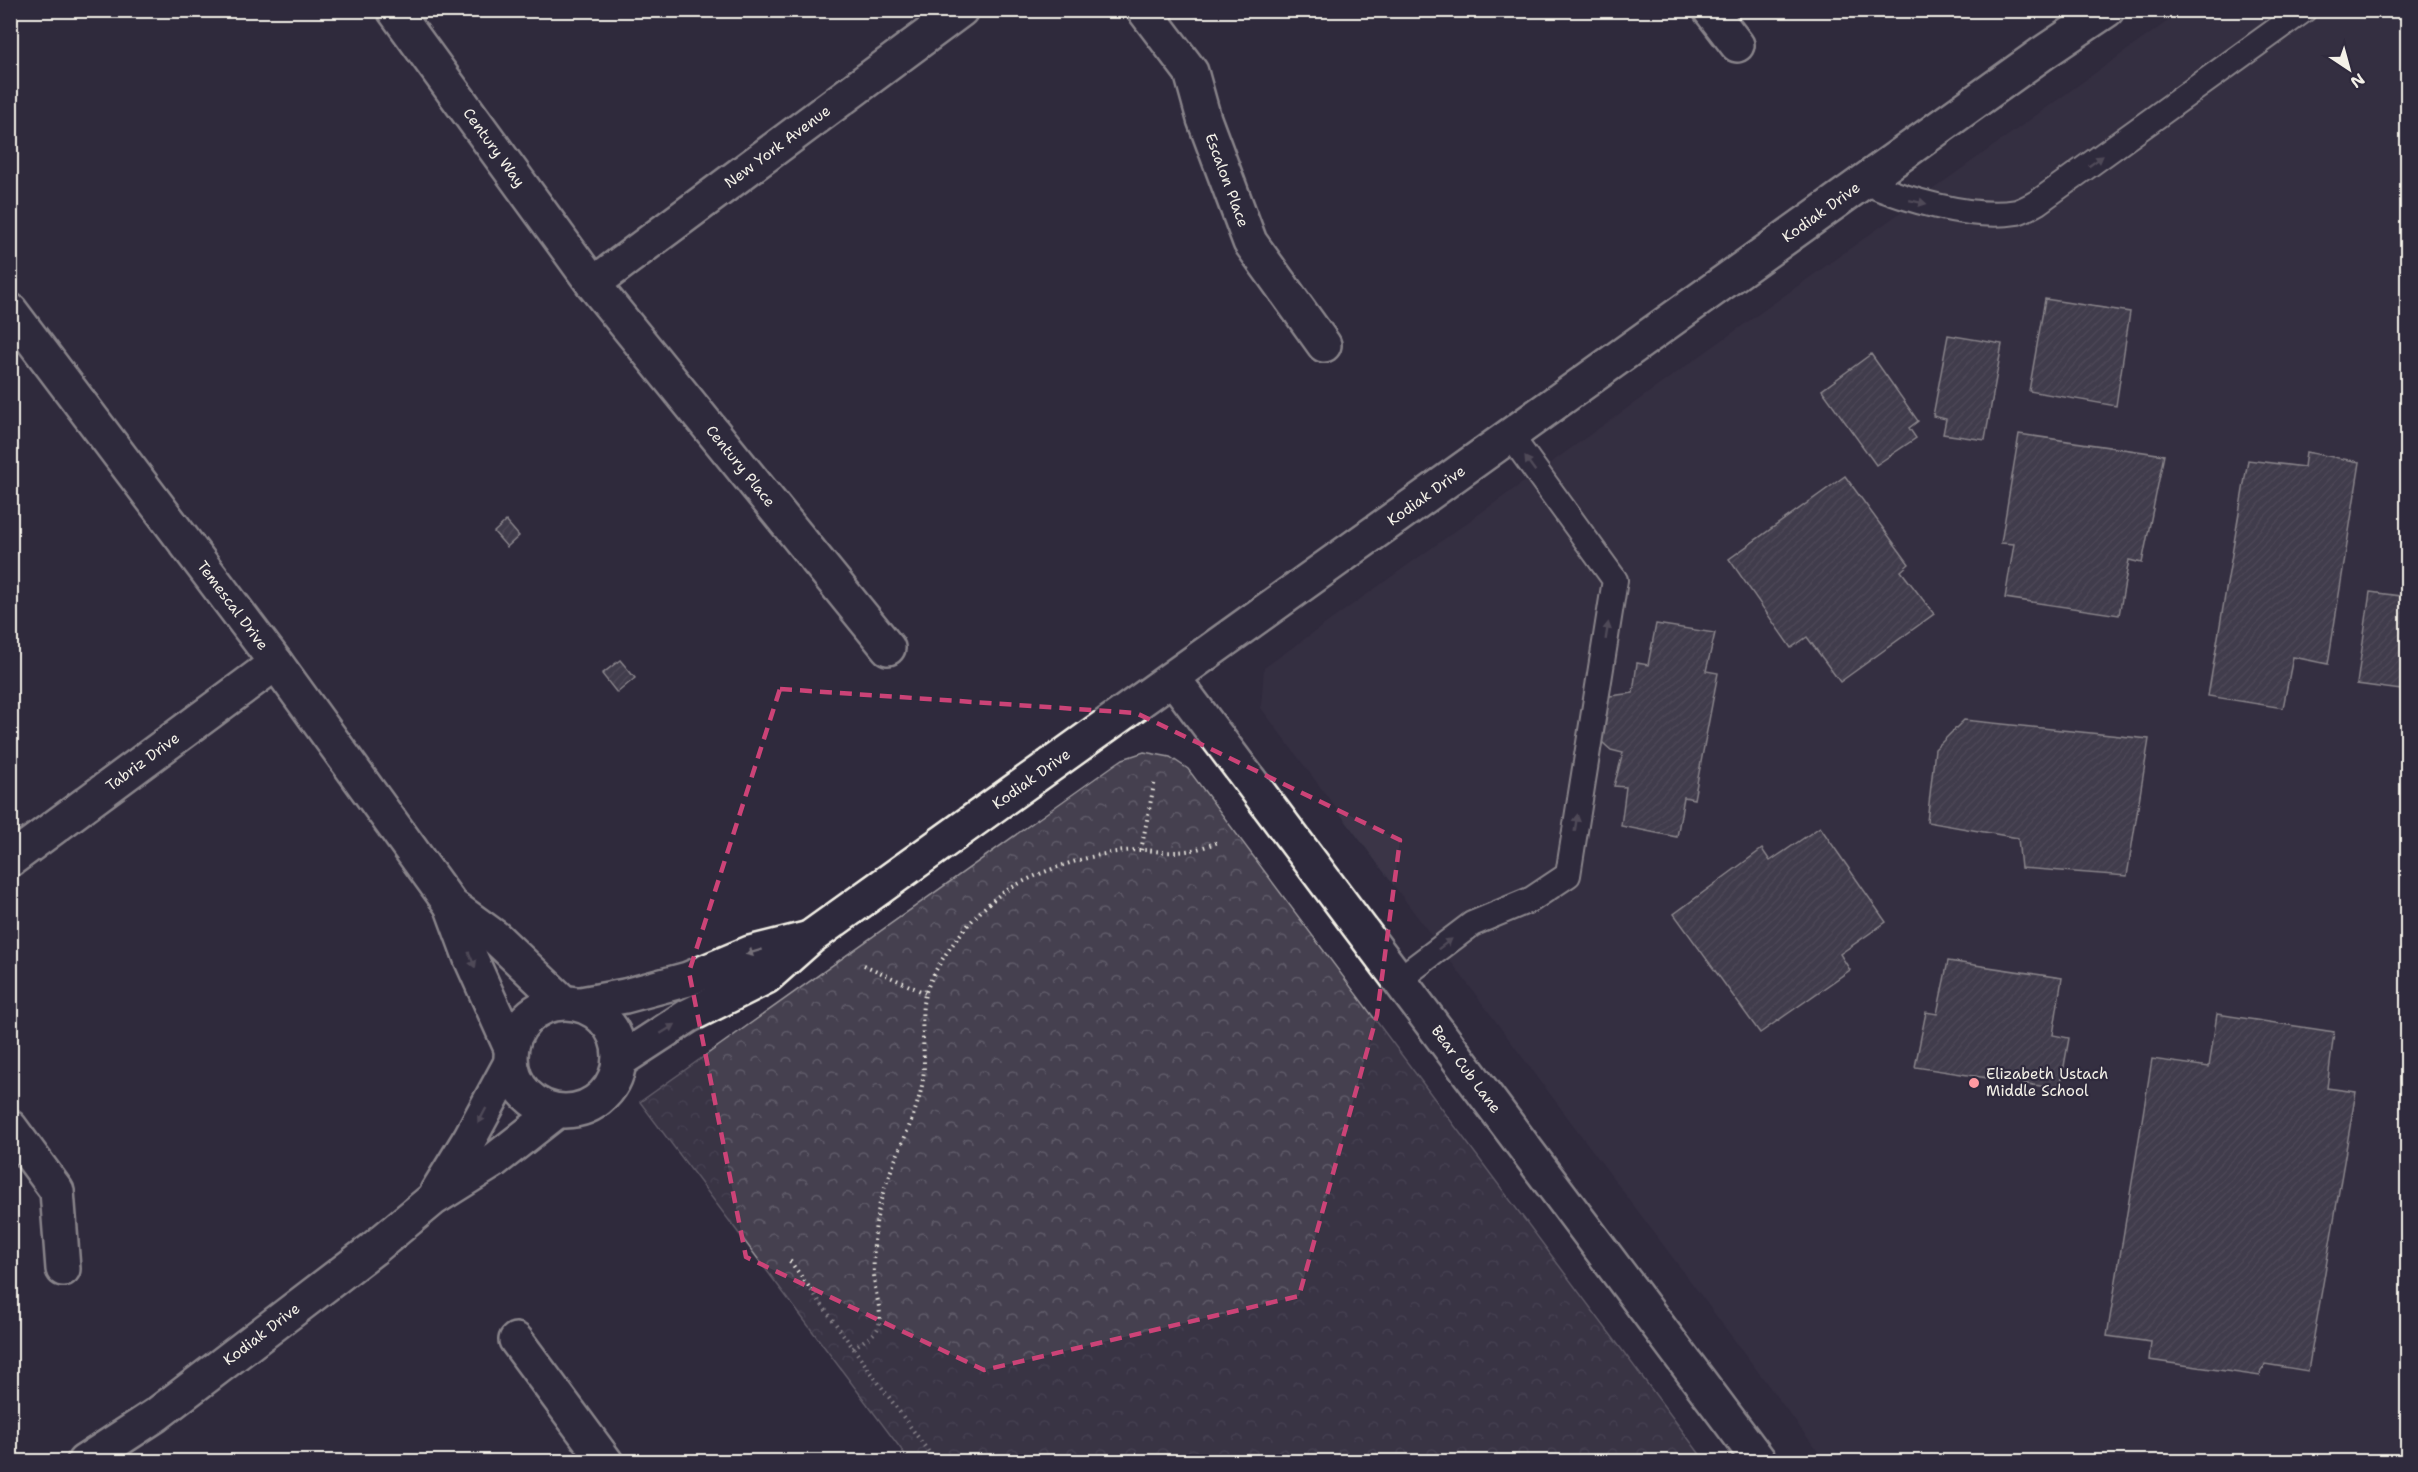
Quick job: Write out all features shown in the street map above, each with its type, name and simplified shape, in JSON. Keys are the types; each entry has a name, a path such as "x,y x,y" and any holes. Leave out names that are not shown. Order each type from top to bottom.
{"street":[{"name":"Century Way","path":"394,10 593,284"},
{"name":"New York Avenue","path":"593,284 961,10"},
{"name":"Escalon Place","path":"1144,10 1191,72 1204,119 1250,242 1324,345"},
{"path":"1710,10 1737,45"},
{"name":"Kodiak Drive","path":"2043,53 2075,10"},
{"name":"Kodiak Drive","path":"619,1061 688,1016 766,977 811,937 2043,53 2107,10"},
{"name":"Century Place","path":"593,284 888,648"},
{"name":"Temescal Drive","path":"10,310 276,663 451,905 510,1055"},
{"name":"Tabriz Drive","path":"10,860 276,663"},
{"name":"Bear Cub Lane","path":"1173,678 1760,1461"},
{"name":"Temescal Drive","path":"451,905 495,937 572,1003"},
{"name":"Kodiak Drive","path":"572,1003 626,996 688,979 750,953 811,937"},
{"path":"572,1003 597,1013 610,1026 618,1042 619,1061 615,1078 605,1093 591,1104 575,1110 557,1111 540,1106 526,1095 516,1081 510,1055 517,1029 529,1015 545,1006 572,1003"},
{"name":"Kodiak Drive","path":"433,1199 470,1138 510,1055"},
{"name":"Kodiak Drive","path":"84,1461 156,1415 373,1250 433,1199 492,1162 557,1111"},
{"path":"10,1127 57,1191 63,1269"},
{"path":"516,1341 606,1461"}],"lane":[{"path":"2270,35 2275,10"},
{"path":"1863,182 1906,199 1937,206 1995,214 2019,211 2038,202 2304,10"},
{"path":"1398,980 1472,924 1532,900 1568,875 1615,580 1510,435"}],"path":[{"path":"1142,850 1155,780"},
{"path":"854,1348 877,1329 880,1320 874,1266 876,1220 889,1174 920,1093 924,1066 922,1022 926,993 949,949 971,920 1002,893 1035,877 1080,860 1142,850 1175,852 1201,848 1218,842"},
{"path":"864,965 926,993"},
{"path":"790,1260 936,1461"}],"highlighted area":[{"path":"780,689 1136,713 1400,840 1377,1015 1299,1296 984,1370 746,1257 689,972"}],"shaded area":[{"name":"Elizabeth Ustach Middle School","path":"2182,11 2407,11 2407,1461 1825,1461 1261,708 1264,668"}],"green space":[{"path":"1144,752 1170,757 1188,769 1705,1461 910,1461 640,1102 1114,765 1123,759"}],"building":[{"path":"2045,299 2130,312 2116,406 2029,391"},
{"path":"1948,335 2002,344 1985,440 1943,434 1946,419 1933,416"},
{"path":"1871,354 1918,421 1909,428 1916,438 1876,465 1822,390"},
{"path":"2019,434 2164,455 2142,563 2129,560 2119,615 2005,598 2014,544 2001,543"},
{"path":"2306,452 2360,462 2328,664 2293,657 2283,708 2208,696 2248,460 2304,467"},
{"path":"1845,476 1909,564 1901,571 1934,614 1840,682 1807,637 1791,648 1729,559"},
{"path":"506,521 519,536 507,547 494,532"},
{"path":"2370,592 2408,597 2408,691 2357,684"},
{"path":"1656,624 1715,633 1706,671 1718,673 1694,799 1684,797 1677,837 1621,826 1626,787 1614,786 1623,753 1611,750 1602,742 1597,729 1602,705 1610,696 1633,693 1637,663 1648,665"},
{"path":"620,660 635,678 617,693 602,674"},
{"path":"1964,720 2149,739 2127,876 2021,868 2018,838 1927,822 1935,749"},
{"path":"1820,827 1886,922 1840,954 1850,970 1760,1033 1674,914 1762,849 1770,861"},
{"path":"1948,961 2062,978 2053,1035 2069,1038 2060,1089 1915,1067 1926,1012 1937,1014"},
{"path":"2217,1014 2334,1032 2327,1088 2356,1092 2308,1371 2265,1364 2260,1376 2149,1360 2151,1342 2107,1336 2152,1059 2209,1067"}],"place":[{"name":"Elizabeth Ustach Middle School","path":"1974,1083"}]}
